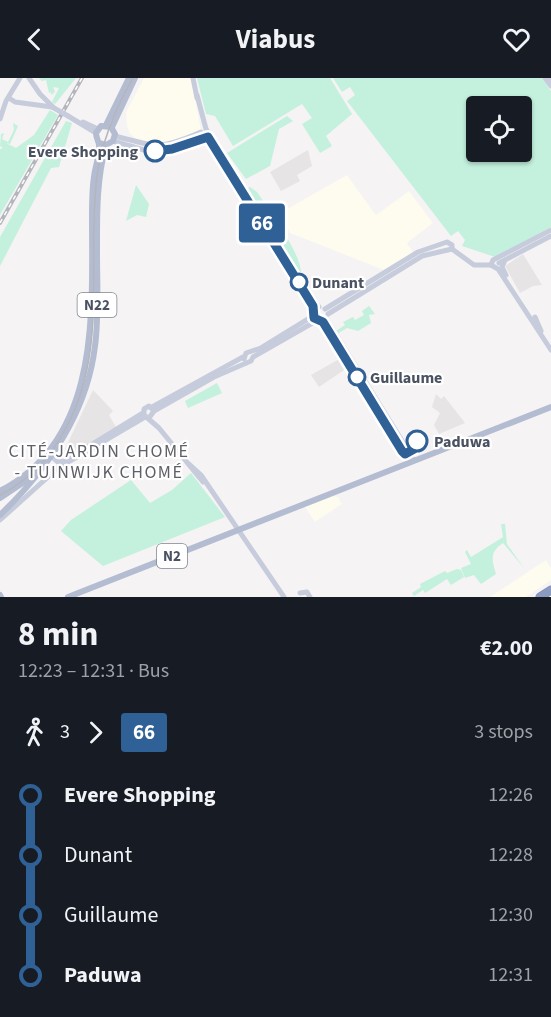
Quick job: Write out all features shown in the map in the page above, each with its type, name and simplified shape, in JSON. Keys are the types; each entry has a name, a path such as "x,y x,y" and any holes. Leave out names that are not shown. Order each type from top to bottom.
{"highway":[{"path":"540,597 551,590"}],"main road":[{"path":"129,78 109,126 114,139 103,144 97,131 109,126 135,78"},
{"name":"N22","path":"3,512 49,454 83,380 92,320 92,196 103,144"},
{"name":"N2","path":"71,597 551,407"},
{"name":"N22","path":"0,491 19,479 40,459 49,454"},
{"name":"N22","path":"0,498 24,483 40,459"}],"street":[{"path":"1,117 21,78"},
{"path":"29,78 53,107 97,131"},
{"path":"193,78 205,133 255,207 261,208 260,214 316,314 326,316"},
{"path":"545,78 551,86"},
{"path":"33,105 40,94"},
{"path":"12,98 33,105 53,107"},
{"path":"114,139 147,148 174,144 205,133"},
{"path":"496,264 551,230"},
{"path":"0,519 3,512 61,464 245,359 246,353 252,355 316,314 326,316 368,286 422,256 447,248 474,265 496,264 551,236"},
{"path":"506,260 502,268 509,282"},
{"path":"496,264 551,344"},
{"path":"496,264 551,350"},
{"path":"326,316 352,367 411,462"},
{"path":"535,317 541,331"},
{"path":"149,414 208,487 284,597"},
{"path":"49,454 61,464"},
{"path":"300,595 308,592 310,597"}],"shaded area":[{"path":"144,78 191,78 201,130 171,142 156,143 135,138 130,134 126,112"},
{"path":"308,150 312,166 297,175 300,181 281,191 270,172"},
{"path":"347,175 376,215 409,191 433,223 407,243 413,252 384,270 290,233 280,213"},
{"path":"523,254 542,285 533,286 520,293 505,266"},
{"path":"341,358 347,368 319,387 311,375"},
{"path":"93,390 113,411 109,415 116,427 70,456 65,455 64,451"},
{"path":"436,394 441,399 444,396 465,423 439,434 434,425 440,413 432,407"},
{"path":"334,496 338,497 342,504 315,522 305,507"},
{"path":"546,560 551,568 551,580 526,597 490,597"}],"green space":[{"path":"39,78 76,78 55,104 52,102 59,88 53,87 55,92 51,95 46,80 42,81"},
{"path":"197,78 330,78 352,114 326,136 332,146 320,153 302,124 312,118 302,104 233,146 215,116 206,114"},
{"path":"333,78 542,78 551,91 551,227 495,257 462,246 465,240 458,231 451,236 347,101 355,95 350,87 342,92"},
{"path":"50,110 58,115 0,215 0,149 3,148 0,146 1,134 4,133 2,139 8,142 14,130 13,123 18,126 10,144 6,143 16,148 34,135"},
{"path":"287,116 293,121 279,129 270,166 246,179 227,153"},
{"path":"66,121 72,123 59,167 51,168 0,266 0,237"},
{"path":"136,185 149,204 146,217 137,215 126,221"},
{"path":"248,188 257,192 284,232 296,255 301,274"},
{"path":"369,306 375,314 369,315 371,323 358,331 347,328 337,334 336,331 345,325 343,322 353,317 355,320 364,315 362,311"},
{"path":"217,383 222,393 188,408 185,401"},
{"path":"191,473 225,517 103,566 61,531 71,520 131,480 150,503 172,490"},
{"path":"501,524 505,524 507,544 524,568 503,543 495,550 493,557 496,574 481,584 474,575 465,578 461,568 471,564 465,552 467,550 471,557 503,537"},
{"path":"457,569 461,570 464,577 451,585 447,579 425,593 423,590 414,596 412,593 421,587 420,584 445,571 447,573"}],"tram line":[{"path":"0,495 30,475 54,449 79,398 92,336 94,208 97,176 110,126 133,78"}],"railway":[{"path":"0,223 82,78"}],"bus line":[{"name":"66","path":"155,151 172,149 208,137 253,208 253,213 258,215 313,306 314,318 318,322 323,322 402,451 405,454 412,451 417,441"}],"place":[{"name":"Evere Shopping","path":"155,151"},
{"name":"Dunant","path":"299,282"},
{"name":"Guillaume","path":"357,377"},
{"name":"Paduwa","path":"417,441"}],"district":[{"name":"CITÉ-JARDIN CHOMÉ - TUINWIJK CHOMÉ","path":"99,461"}]}
